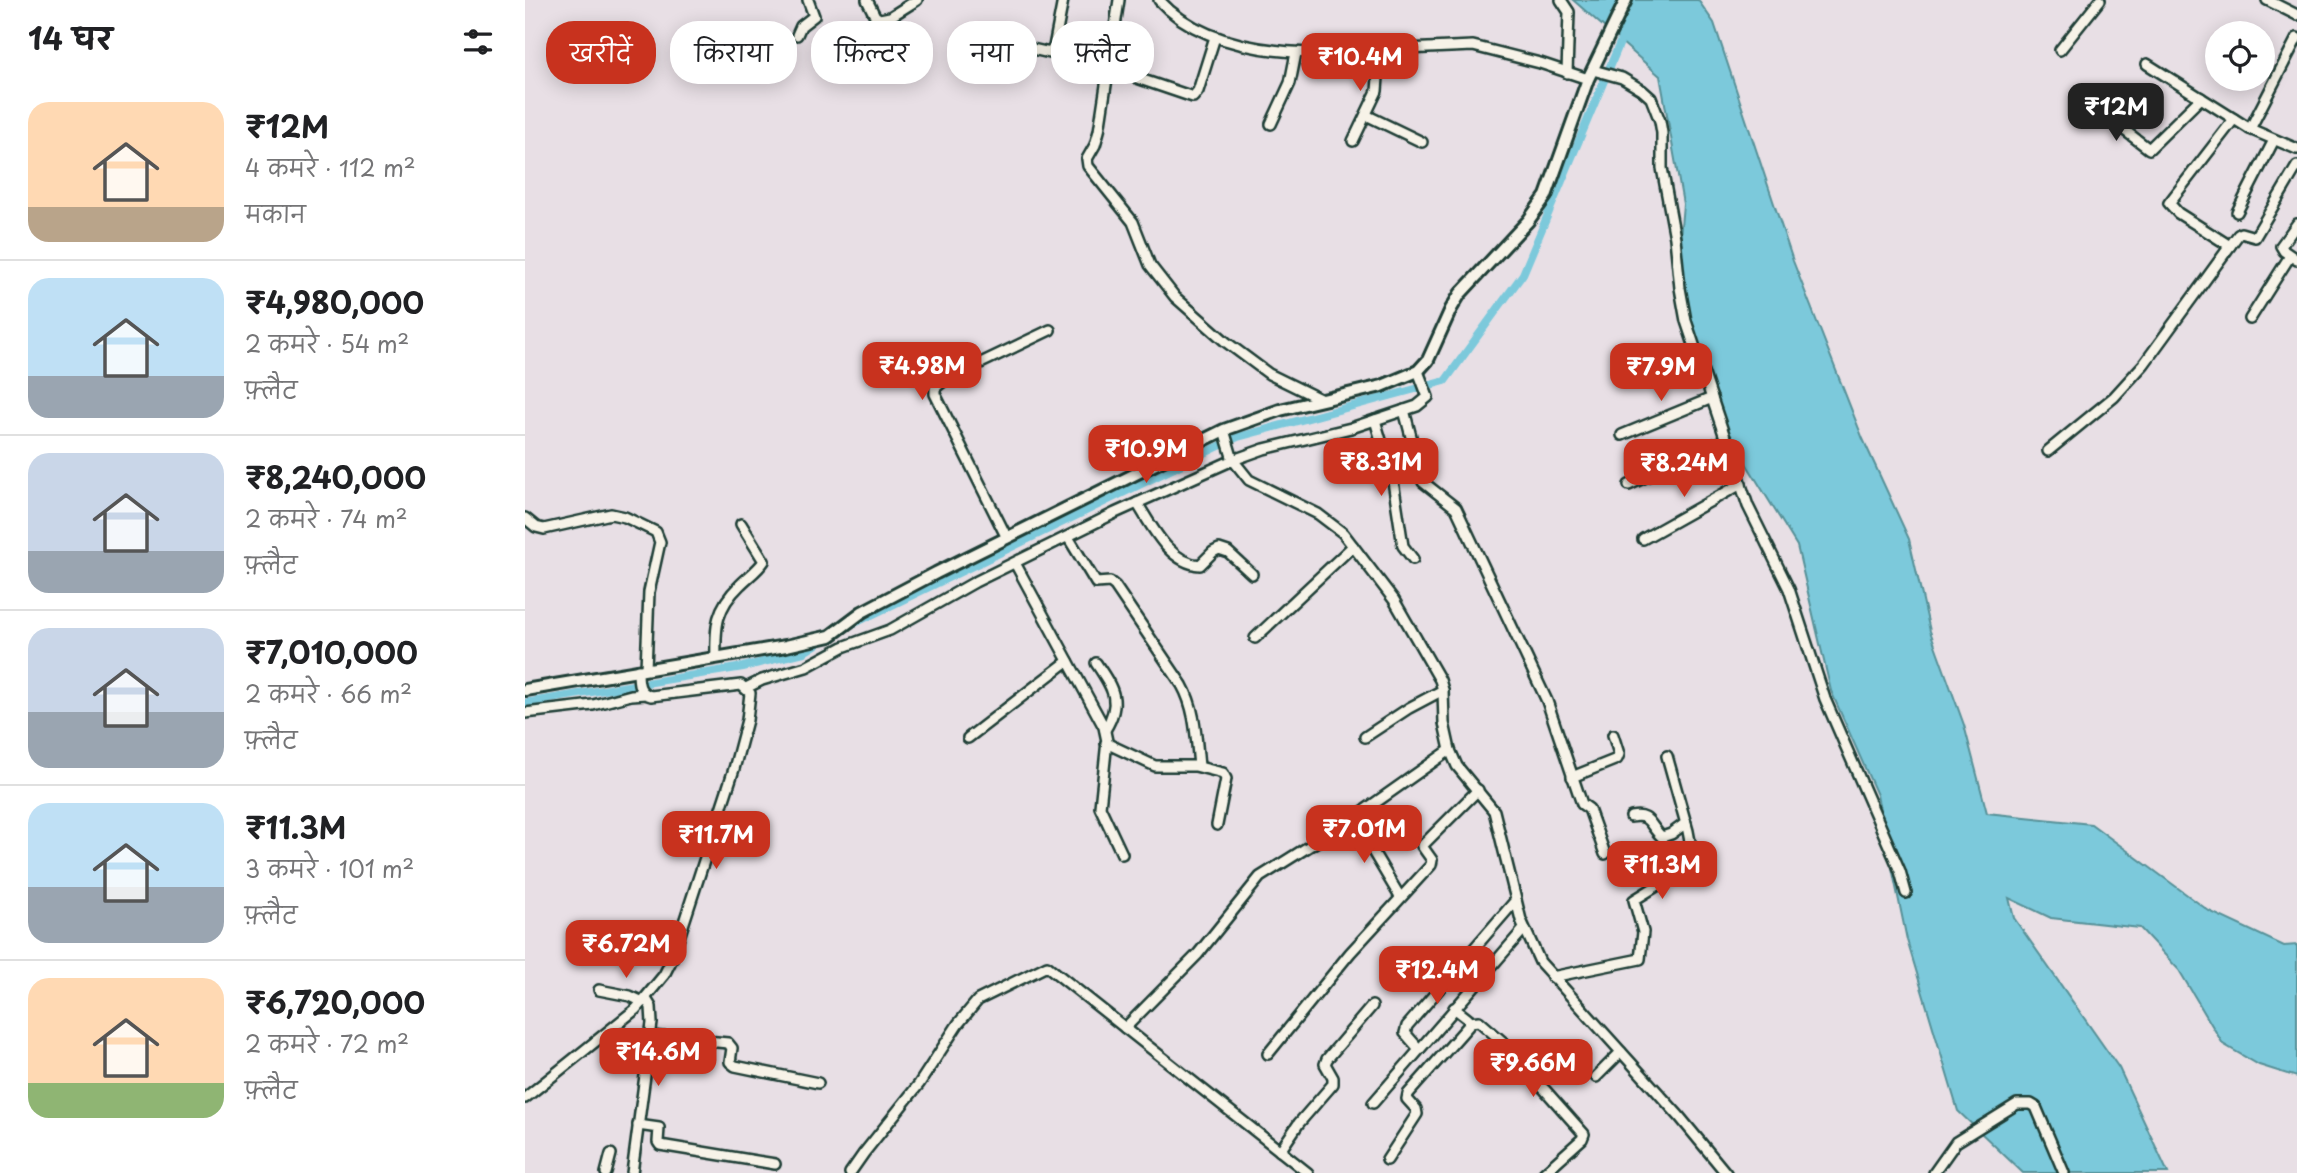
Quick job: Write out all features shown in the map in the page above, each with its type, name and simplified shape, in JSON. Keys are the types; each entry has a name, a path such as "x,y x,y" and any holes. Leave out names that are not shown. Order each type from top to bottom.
{"street":[{"path":"797,35 804,24 814,16 809,0"},
{"path":"867,0 875,16 880,19 890,17 917,0"},
{"path":"1037,50 1050,53 1054,47 1063,0"},
{"path":"1119,0 1099,131 1087,159 1088,166 1133,222 1150,265 1175,297 1226,342 1269,374 1319,400"},
{"path":"1159,0 1171,11 1215,37 1296,52 1473,46 1567,73 1591,72 1622,78 1651,98 1663,133 1662,168 1675,238 1682,304 1725,439 1753,520 1797,607 1817,679 1900,872 1906,893"},
{"path":"1561,0 1569,12 1567,73"},
{"path":"525,690 642,681 716,658 830,636 862,612 1007,538 1264,414 1383,386 1418,370 1428,360 1460,294 1528,221 1542,202 1591,72 1626,0"},
{"path":"2060,50 2100,0"},
{"path":"2267,0 2297,15"},
{"path":"1154,84 1193,97 1198,91 1215,37"},
{"path":"2250,129 2297,38"},
{"path":"1353,141 1377,91 1380,50"},
{"path":"1271,124 1290,83 1296,52"},
{"path":"2147,64 2250,129 2297,149"},
{"path":"2098,110 2149,149 2201,97"},
{"path":"1366,115 1422,142"},
{"path":"2230,246 2178,213 2169,201 2234,119"},
{"path":"2237,212 2274,140"},
{"path":"2049,451 2114,397 2144,364 2239,234 2255,237 2297,166"},
{"path":"2250,319 2294,258 2281,246 2297,224"},
{"path":"1007,538 935,394 935,388 945,380 1051,330"},
{"path":"642,681 652,696 734,685 746,688 762,680 806,667 843,647 890,630 975,582 1137,503 1233,460 1375,420 1423,402 1429,397 1418,370"},
{"path":"1622,435 1712,398"},
{"path":"1404,410 1423,482 1456,508 1539,682 1581,804 1589,809 1605,854"},
{"path":"1375,420 1393,481 1403,546 1413,559"},
{"path":"1225,434 1233,460 1249,480 1318,514 1343,533 1394,600 1436,670 1443,690 1444,723 1457,766 1494,811 1524,929 1540,962 1679,1116 1723,1169 1710,1173"},
{"path":"1629,485 1725,439"},
{"path":"1643,539 1741,484"},
{"path":"1137,503 1169,550 1178,557 1200,565 1219,549 1228,552 1252,574"},
{"path":"525,518 536,527 544,529 611,514 625,517 656,532 660,542 648,603 642,681 631,695 593,705 525,713"},
{"path":"716,658 716,629 721,607 764,561 741,524"},
{"path":"1068,537 1096,583 1110,582 1115,586 1189,697 1194,715 1199,766"},
{"path":"1255,638 1353,546"},
{"path":"1015,563 1105,730 1100,807 1122,854"},
{"path":"968,738 1068,661"},
{"path":"1095,663 1114,692 1112,715 1105,730"},
{"path":"525,1097 647,1003 664,975 672,959 726,793 751,701 746,688"},
{"path":"1365,737 1409,708 1443,690"},
{"path":"1572,777 1619,758 1613,735"},
{"path":"1106,743 1155,765 1199,766 1226,776 1217,825"},
{"path":"1125,1027 1198,954 1260,877 1353,818 1450,750"},
{"path":"1552,976 1640,959 1643,932 1634,900 1694,863 1667,756"},
{"path":"1268,1054 1350,953 1431,865 1431,860 1422,849 1423,844 1478,790"},
{"path":"1631,817 1639,815 1646,818 1662,837 1686,823"},
{"path":"1353,818 1400,897"},
{"path":"1419,1049 1405,1033 1407,1026 1516,900"},
{"path":"1373,1103 1524,929"},
{"path":"850,1173 919,1084 958,1024 983,996 1047,966 1308,1173"},
{"path":"599,990 630,996 647,1003 652,1014 632,1173"},
{"path":"1280,1151 1299,1123 1333,1084 1333,1078 1325,1064 1327,1059 1372,1006"},
{"path":"1454,1008 1469,1022"},
{"path":"1387,1160 1417,1114 1407,1100 1408,1094 1469,1022 1479,1021 1512,1050 1514,1061 1545,1090 1584,1134 1582,1139 1544,1173"},
{"path":"651,1036 728,1043 732,1048 730,1062 735,1066 818,1083"},
{"path":"1597,1077 1621,1052"},
{"path":"1934,1173 1956,1142 2010,1107 2025,1103 2036,1107 2064,1173"},
{"path":"638,1125 659,1129 660,1145 775,1164"},
{"path":"606,1173 611,1154"}],"water":[{"path":"1573,0 1698,0 1714,23 1793,261 1863,439 1909,539 1930,631 1964,725 1987,813 2091,824 2209,911 2284,946 2297,945 2297,1077 2259,1065 2223,1044 2179,970 2140,928 2051,918 2009,898 2014,918 2119,1068 2168,1173 2023,1173 1958,1111 1907,940 1877,795 1831,691 1797,546 1715,413 1675,294 1683,204 1660,76"}],"waterway":[{"path":"849,626 1238,437 1445,381 1523,274 1624,33"},
{"path":"525,703 743,667 804,652 825,639"}]}
